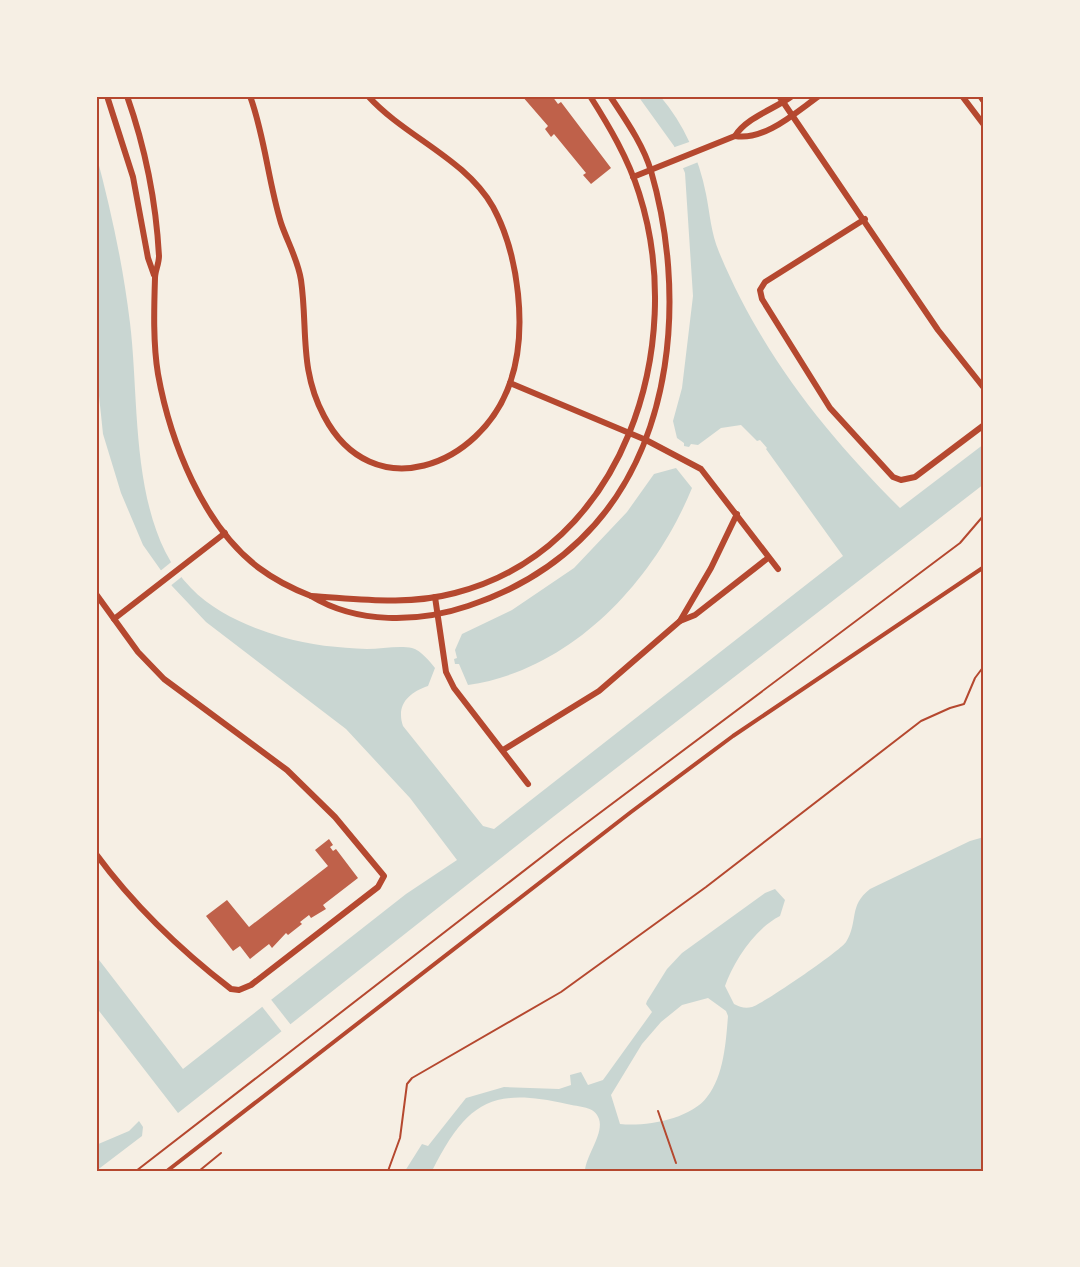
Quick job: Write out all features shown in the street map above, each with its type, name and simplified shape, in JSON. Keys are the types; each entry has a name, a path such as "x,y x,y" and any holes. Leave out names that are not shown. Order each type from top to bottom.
{"street":[{"path":"107,96 133,177 148,258 155,276"},
{"path":"127,96 144,148 151,187 159,259 155,276 158,374 172,434 195,486 225,532 258,567 331,608 359,615 438,616 507,592 555,561 581,539 616,496 646,440 661,381 670,318 667,259 651,171 642,148 610,96"},
{"path":"250,96 281,223 301,277 305,360 308,375 324,416 350,451 365,461 383,468 419,467 443,460 478,434 491,419 510,383 521,337 521,317 512,266 501,226 493,207 482,191 464,173 369,96"},
{"path":"311,597 365,602 435,597 456,593 499,577 543,550 574,523 595,498 619,460 630,433 651,358 655,275 648,231 633,177 604,118 590,96"},
{"path":"779,96 943,336 984,388"},
{"path":"633,177 735,136 739,130 764,112 792,96"},
{"path":"735,136 745,138 771,129 819,96"},
{"path":"962,96 984,125"},
{"path":"865,219 765,282 760,290 762,299 830,408 893,477 901,480 915,477 984,424"},
{"path":"510,383 646,440 701,469 778,569"},
{"path":"680,621 711,568 736,514"},
{"path":"114,619 225,532"},
{"path":"503,750 599,691 680,621 694,615 768,558"},
{"path":"96,596 138,652 164,679 287,770 335,817 384,876 378,886 251,985 239,990 231,989 170,939 122,889 96,854"},
{"path":"435,597 446,672 454,688 528,784"}],"lane":[{"path":"167,1171 640,805 734,736 984,567"}],"path":[{"path":"136,1171 565,840 960,543 984,515"},
{"path":"388,1171 399,1144 407,1084 412,1078 561,992 706,887 921,721 964,704 975,678 984,666"},
{"path":"658,1111 676,1163"},
{"path":"199,1171 221,1153"}],"shaded area":[{"path":"638,96 660,96 676,118 699,167 716,245 736,289 775,357 820,420 846,450 900,508 984,444 984,484 553,817 178,1113 96,1007 96,956 183,1069 406,894 457,860 410,798 346,729 206,622 172,586 143,545 121,493 103,434 96,367 96,154 116,238 127,301 137,426 147,498 157,532 171,562 200,597 222,612 257,629 313,644 367,649 407,647 422,654 435,668 428,686 415,692 405,701 401,712 403,726 483,826 494,829 843,556 767,448 741,425 721,428 698,445 691,444 689,447 684,446 684,443 677,438 673,421 682,388 693,296 685,173 674,146"},
{"path":"676,468 692,488 676,523 656,556 605,616 575,641 542,661 506,676 468,685 459,664 455,664 454,659 457,658 455,650 462,634 512,610 574,568 627,512 654,474"},
{"path":"984,837 984,1171 585,1171 599,1131 597,1115 590,1109 581,1107 541,1099 519,1098 484,1105 470,1115 457,1129 432,1171 405,1171 422,1144 428,1146 466,1098 504,1087 559,1089 571,1085 570,1075 581,1072 588,1085 603,1080 652,1012 646,1004 647,1001 667,969 682,953 765,893 775,889 785,900 780,916 753,938 733,967 725,986 734,1004 747,1008 770,997 841,947 850,934 859,902 870,889 970,841","holes":["708,998 726,1011 728,1016 721,1069 713,1089 700,1105 667,1120 654,1123 620,1124 611,1095 642,1044 661,1022 682,1005"]},
{"path":"139,1121 143,1127 142,1136 96,1171 96,1145 129,1131"}],"pier":[{"path":"692,141 701,161 681,169 672,148"},
{"path":"175,559 184,575 169,587 159,572"},
{"path":"269,997 291,1025 282,1032 260,1004"}],"building":[{"path":"522,96 552,96 558,104 561,102 611,168 591,184 583,175 586,173 554,134 551,137 545,129 548,126"},
{"path":"329,839 333,845 330,847 333,851 336,849 358,878 323,905 326,909 311,918 309,915 300,922 302,924 288,935 286,933 272,948 269,944 250,959 240,946 233,951 206,916 227,900 249,927 328,866 315,850"}]}
